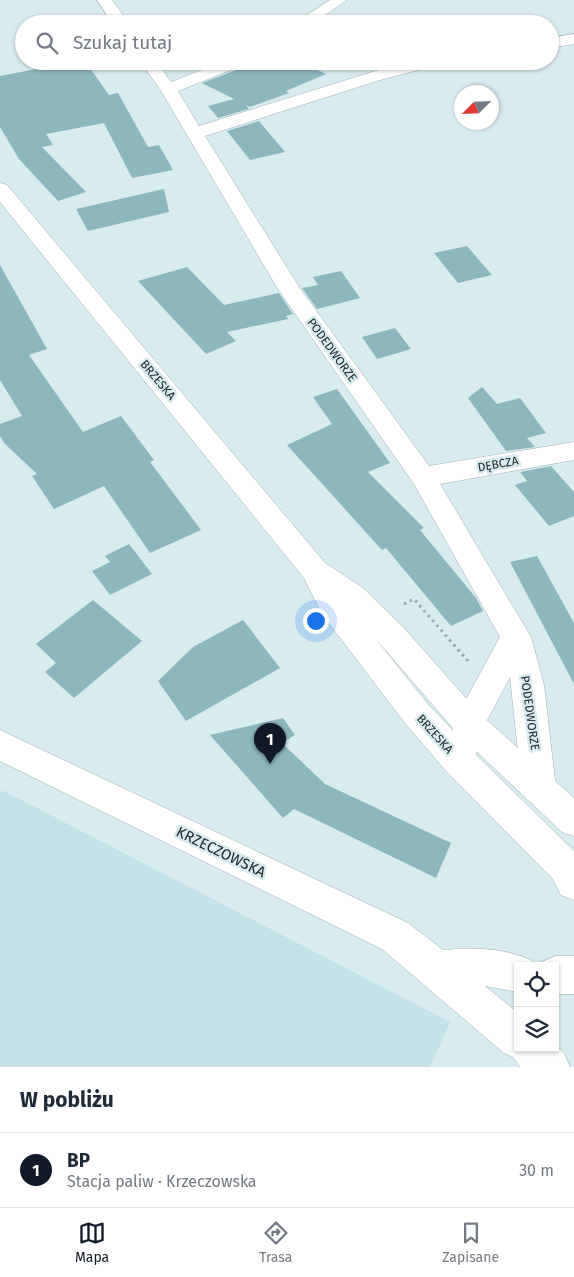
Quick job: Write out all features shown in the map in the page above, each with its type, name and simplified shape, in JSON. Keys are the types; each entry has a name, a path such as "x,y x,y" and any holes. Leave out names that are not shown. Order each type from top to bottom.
{"street":[{"path":"104,0 115,15"},
{"path":"316,15 340,0"},
{"path":"559,42 574,39"},
{"name":"PODEDWORZE","path":"155,70 168,88 288,290 423,477 516,638 528,685 539,789"},
{"path":"168,88 216,70"},
{"path":"195,133 341,85 394,70"},
{"name":"BRZESKA","path":"0,189 315,571 332,606 416,713 459,760 558,860 574,882"},
{"name":"DĘBCZA","path":"423,477 574,451"},
{"name":"BRZESKA","path":"315,571 353,596 391,635 469,724 574,820"},
{"path":"459,760 469,724 516,638"},
{"name":"KRZECZOWSKA","path":"0,745 395,936 437,968 514,1035"},
{"path":"437,968 482,966 514,972"},
{"path":"559,975 574,975"},
{"path":"533,1052 550,1067"}],"path":[{"path":"401,606 414,599 490,685"}],"shaded area":[{"path":"2,790 450,1022 430,1067 0,1067 0,794"}],"building":[{"path":"31,70 91,70 109,95 118,93 148,147 159,145 173,170 132,178 104,123 46,134 53,145 42,147 86,192 58,201 19,159 0,127 0,76"},
{"path":"236,70 318,70 326,74 286,91 289,93 250,107 246,105 249,109 218,118 208,106 234,99 202,83"},
{"path":"259,121 285,152 250,160 227,131"},
{"path":"164,189 169,212 88,231 76,209"},
{"path":"467,246 492,275 458,283 434,253"},
{"path":"0,265 47,349 29,355 83,432 121,416 154,460 150,462 201,530 150,553 104,486 54,509 32,476 37,474 5,444 0,436 0,424 22,416 0,380"},
{"path":"187,267 224,305 279,293 293,314 286,316 288,319 227,332 236,341 206,354 138,281"},
{"path":"341,271 360,298 317,309 302,288 318,285 313,277"},
{"path":"395,328 411,349 377,359 362,337"},
{"path":"482,387 497,404 520,398 546,433 527,438 535,447 506,451 468,398"},
{"path":"337,389 390,463 368,472 424,528 420,530 476,598 483,611 451,626 386,548 382,550 287,445 332,424 313,397"},
{"path":"551,466 574,492 574,516 549,526 515,485 527,481 520,472"},
{"path":"129,544 152,574 110,595 92,571 110,562 105,556"},
{"path":"537,556 574,623 574,684 510,562"},
{"path":"93,600 142,641 74,698 45,672 56,663 36,644"},
{"path":"243,620 280,668 186,721 158,681 193,647"},
{"path":"283,718 295,735 282,743 325,784 451,843 436,878 294,809 283,818 210,735"}],"place":[{"name":"BP","path":"270,764"}]}
